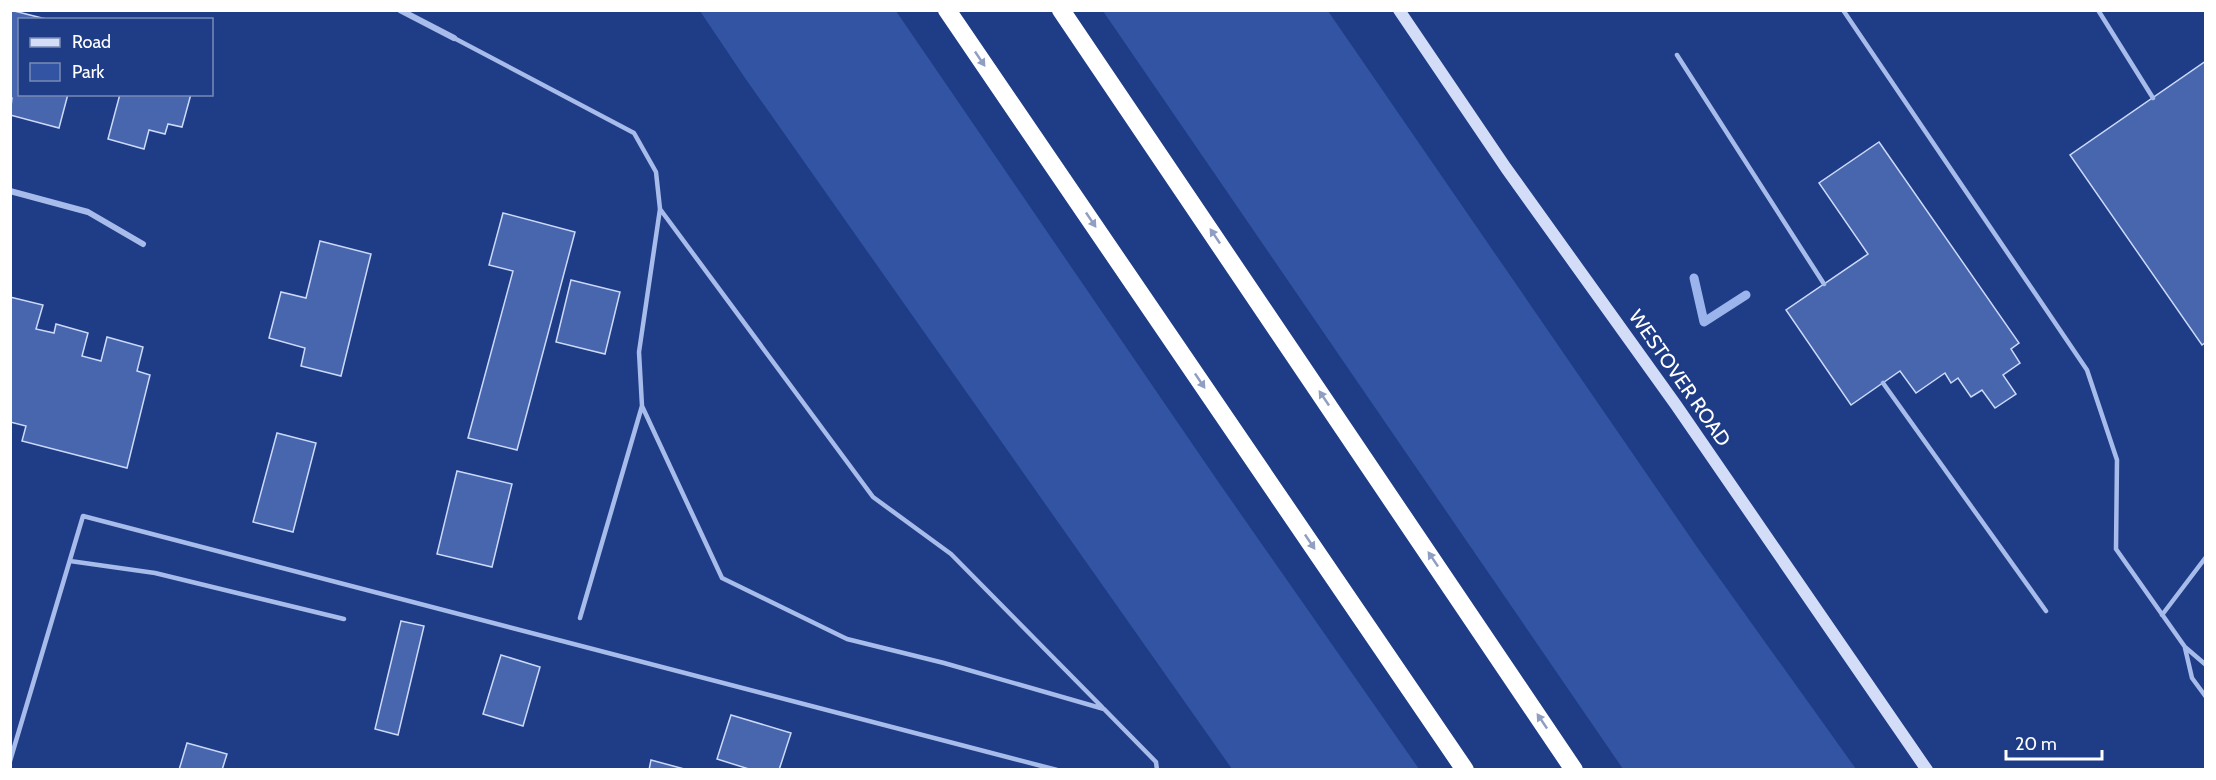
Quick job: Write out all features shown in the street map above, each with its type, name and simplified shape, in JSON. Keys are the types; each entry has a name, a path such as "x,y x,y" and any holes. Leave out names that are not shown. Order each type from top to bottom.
{"highway":[{"path":"947,10 1465,770"},
{"path":"1061,10 1574,770"}],"street":[{"path":"400,10 454,38"},
{"name":"WESTOVER ROAD","path":"1399,10 1506,168 1676,405 1927,770"},
{"path":"10,191 88,212 143,244"}],"lane":[{"path":"1843,10 2087,370 2117,460 2116,549 2185,647 2205,664"},
{"path":"2098,10 2153,98"},
{"path":"454,38 634,133 656,172 660,209 639,352 642,406 580,618"},
{"path":"1677,55 1824,284"},
{"path":"660,209 873,497 951,554 1156,762 1157,770"},
{"path":"1883,383 2046,611"},
{"path":"642,406 722,578 847,639 944,663 1104,709"},
{"path":"10,761 83,516 1057,770"},
{"path":"2163,615 2205,557"},
{"path":"70,561 155,573 344,619"},
{"path":"2185,647 2192,678 2205,697"}],"green space":[{"path":"700,11 896,11 1217,480 1419,769 1232,769"},
{"path":"1103,11 1328,11 1697,547 1856,769 1623,769"}],"building":[{"path":"10,10 42,18 18,18 18,96 67,96 59,128 10,115 12,98 10,97"},
{"path":"2206,61 2206,342 2202,345 2070,155"},
{"path":"119,96 190,96 182,127 168,124 165,134 149,130 144,149 108,139"},
{"path":"1879,142 2019,343 2011,349 2020,363 2003,375 2016,394 1995,408 1982,390 1971,397 1958,378 1951,383 1945,373 1916,393 1900,371 1851,405 1786,310 1868,254 1819,183"},
{"path":"503,213 575,232 517,450 468,438 513,271 489,265"},
{"path":"320,241 371,254 341,376 301,366 305,348 269,338 281,292 306,298"},
{"path":"571,280 620,292 605,354 556,342"},
{"path":"10,297 43,305 36,329 54,333 56,324 88,333 82,356 101,361 107,337 143,347 137,371 150,375 127,468 22,441 26,426 10,422"},
{"path":"277,433 316,443 293,532 253,522"},
{"path":"457,471 512,484 492,567 437,554"},
{"path":"401,621 424,626 398,735 375,729"},
{"path":"501,655 540,667 523,726 483,714"},
{"path":"731,715 791,733 779,770 752,770 717,759"},
{"path":"187,743 227,754 222,770 179,770"},
{"path":"651,760 688,770 649,770"}],"waterway":[{"path":"1694,278 1704,322 1746,295"}]}
